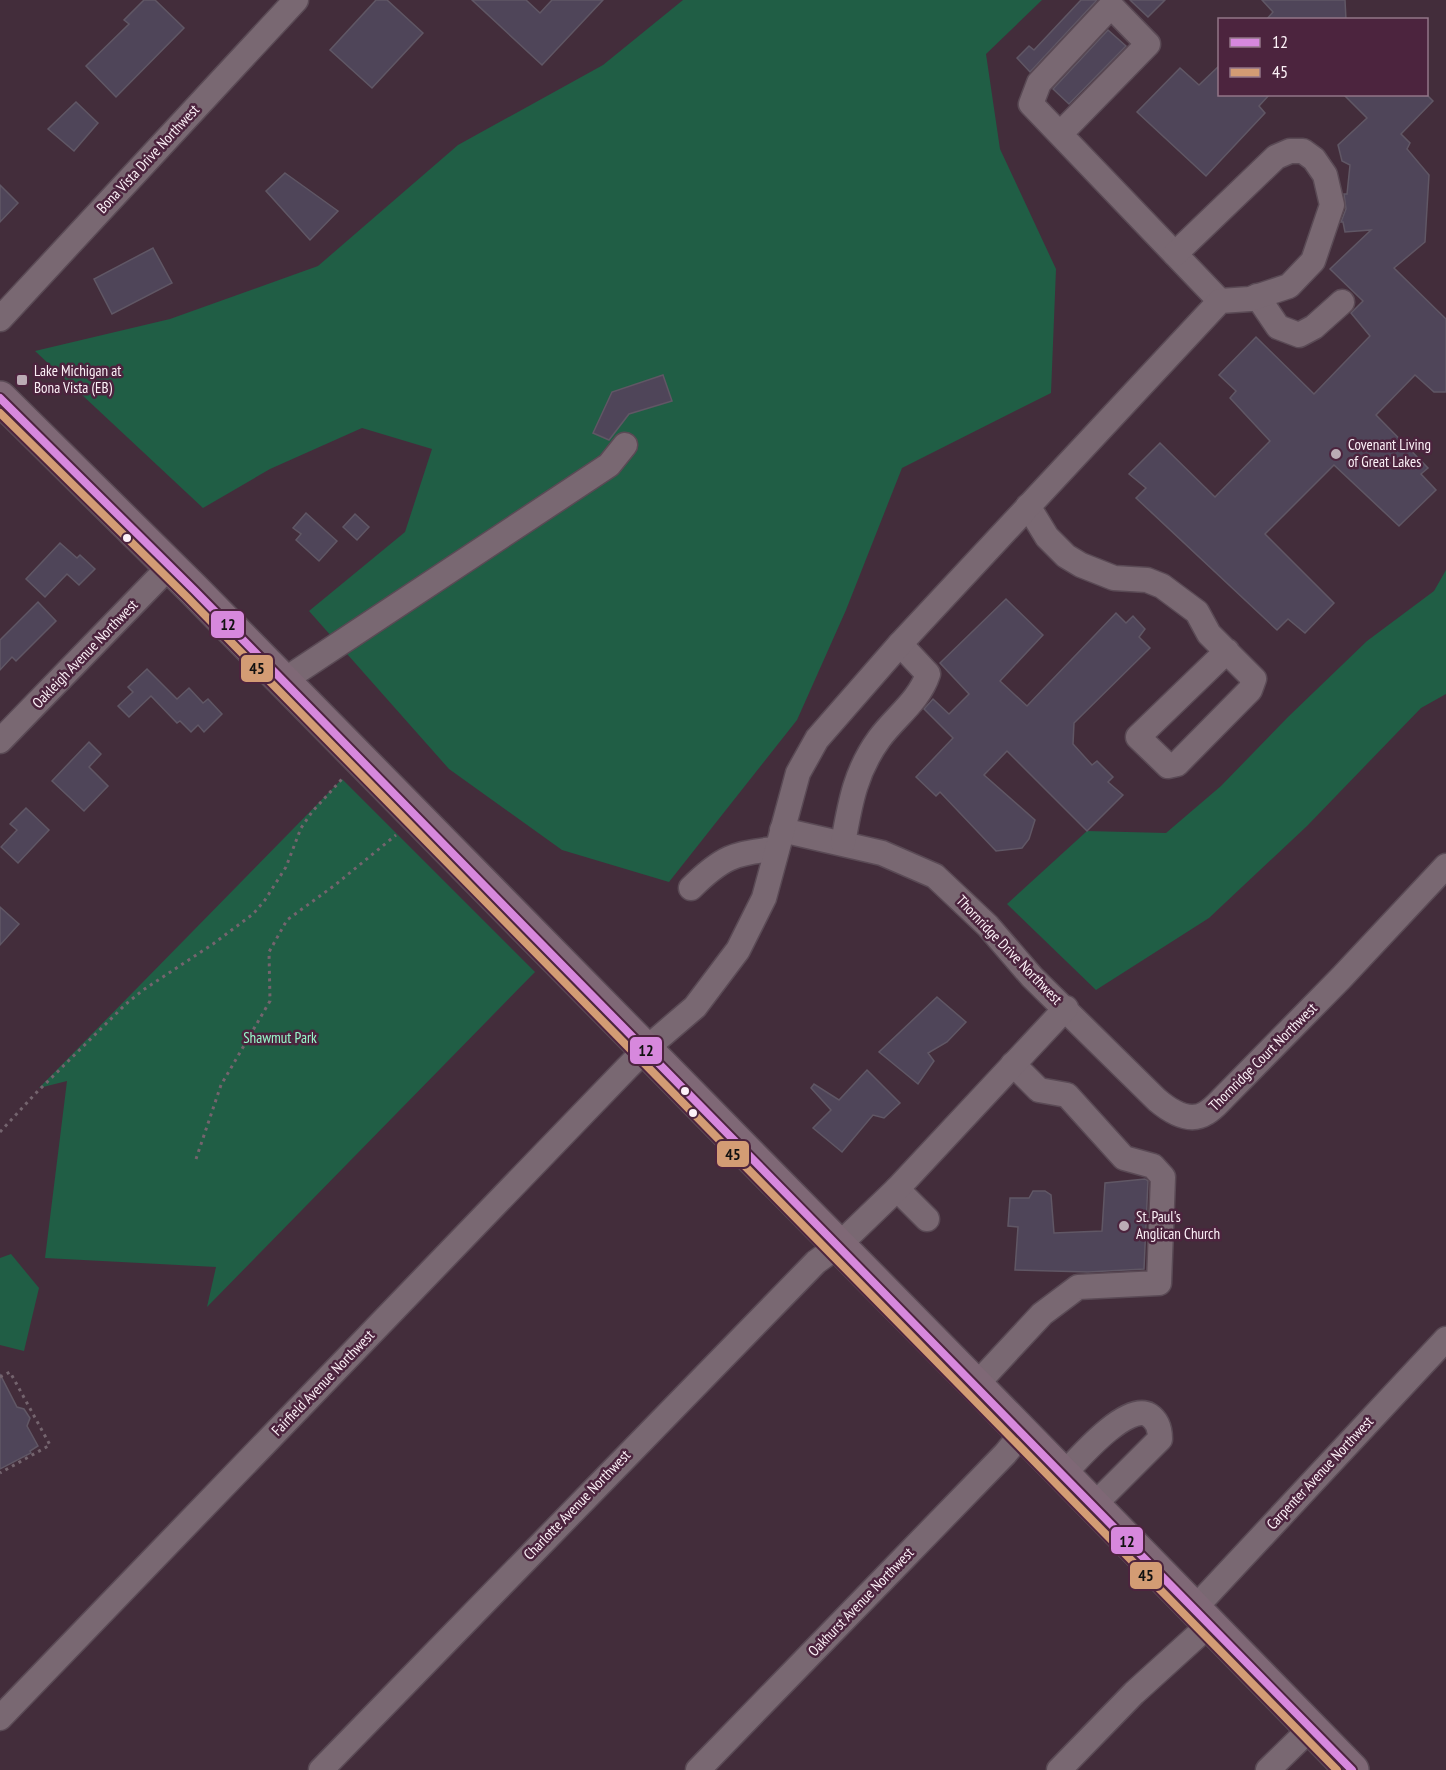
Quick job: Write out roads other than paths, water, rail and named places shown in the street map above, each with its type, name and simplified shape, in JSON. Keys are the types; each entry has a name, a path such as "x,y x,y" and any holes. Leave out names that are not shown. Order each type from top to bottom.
{"highway":[{"path":"0,398 170,566 646,1049 1352,1770"}],"street":[{"name":"Bona Vista Drive Northwest","path":"0,319 296,0"},
{"path":"1060,134 1148,44 1111,6 1039,83 1031,104 1220,301 1250,299 1289,286 1313,261 1332,205 1325,175 1314,159 1303,151 1290,151 1276,158 1175,254"},
{"path":"1257,296 1278,327 1299,335 1314,327 1342,302"},
{"name":"Fairfield Avenue Northwest","path":"0,1718 646,1049 695,1007 738,950 765,898 798,773 817,739 900,644 1220,301"},
{"path":"283,681 609,465 625,445"},
{"path":"1028,506 1047,537 1066,556 1081,565 1114,578 1147,580 1162,586 1197,612 1209,634 1227,651 1254,679 1250,690 1177,764 1168,766 1138,737 1227,651"},
{"name":"Oakleigh Avenue Northwest","path":"0,741 170,566"},
{"path":"843,843 853,789 863,763 879,738 923,690 928,674 900,644"},
{"name":"Thornridge Drive Northwest","path":"691,888 712,867 722,861 780,839 843,843 882,853 935,876 988,927 1032,977 1066,1008 897,1189 838,1245"},
{"name":"Thornridge Court Northwest","path":"1066,1008 1172,1113 1190,1118 1205,1114 1341,978 1446,866"},
{"path":"976,1385 1042,1314 1078,1287 1159,1283 1163,1177 1153,1166 1124,1158 1067,1095 1039,1090 1013,1064"},
{"path":"897,1189 927,1220"},
{"name":"Charlotte Avenue Northwest","path":"321,1770 816,1262 838,1245"},
{"name":"Carpenter Avenue Northwest","path":"1059,1770 1134,1693 1446,1339"},
{"path":"1064,1474 1104,1433 1122,1420 1133,1414 1144,1412 1155,1419 1160,1430 1160,1439 1094,1505"},
{"name":"Oakhurst Avenue Northwest","path":"698,1770 1005,1454 1023,1432"},
{"path":"1268,1770 1311,1728"}],"place":[{"name":"Lake Michigan at Bona Vista (EB)","path":"22,380"},
{"name":"Covenant Living of Great Lakes","path":"1336,454"},
{"name":"St. Paul's Anglican Church","path":"1124,1226"}],"park label":[{"name":"Shawmut Park","path":"280,1038"}]}
